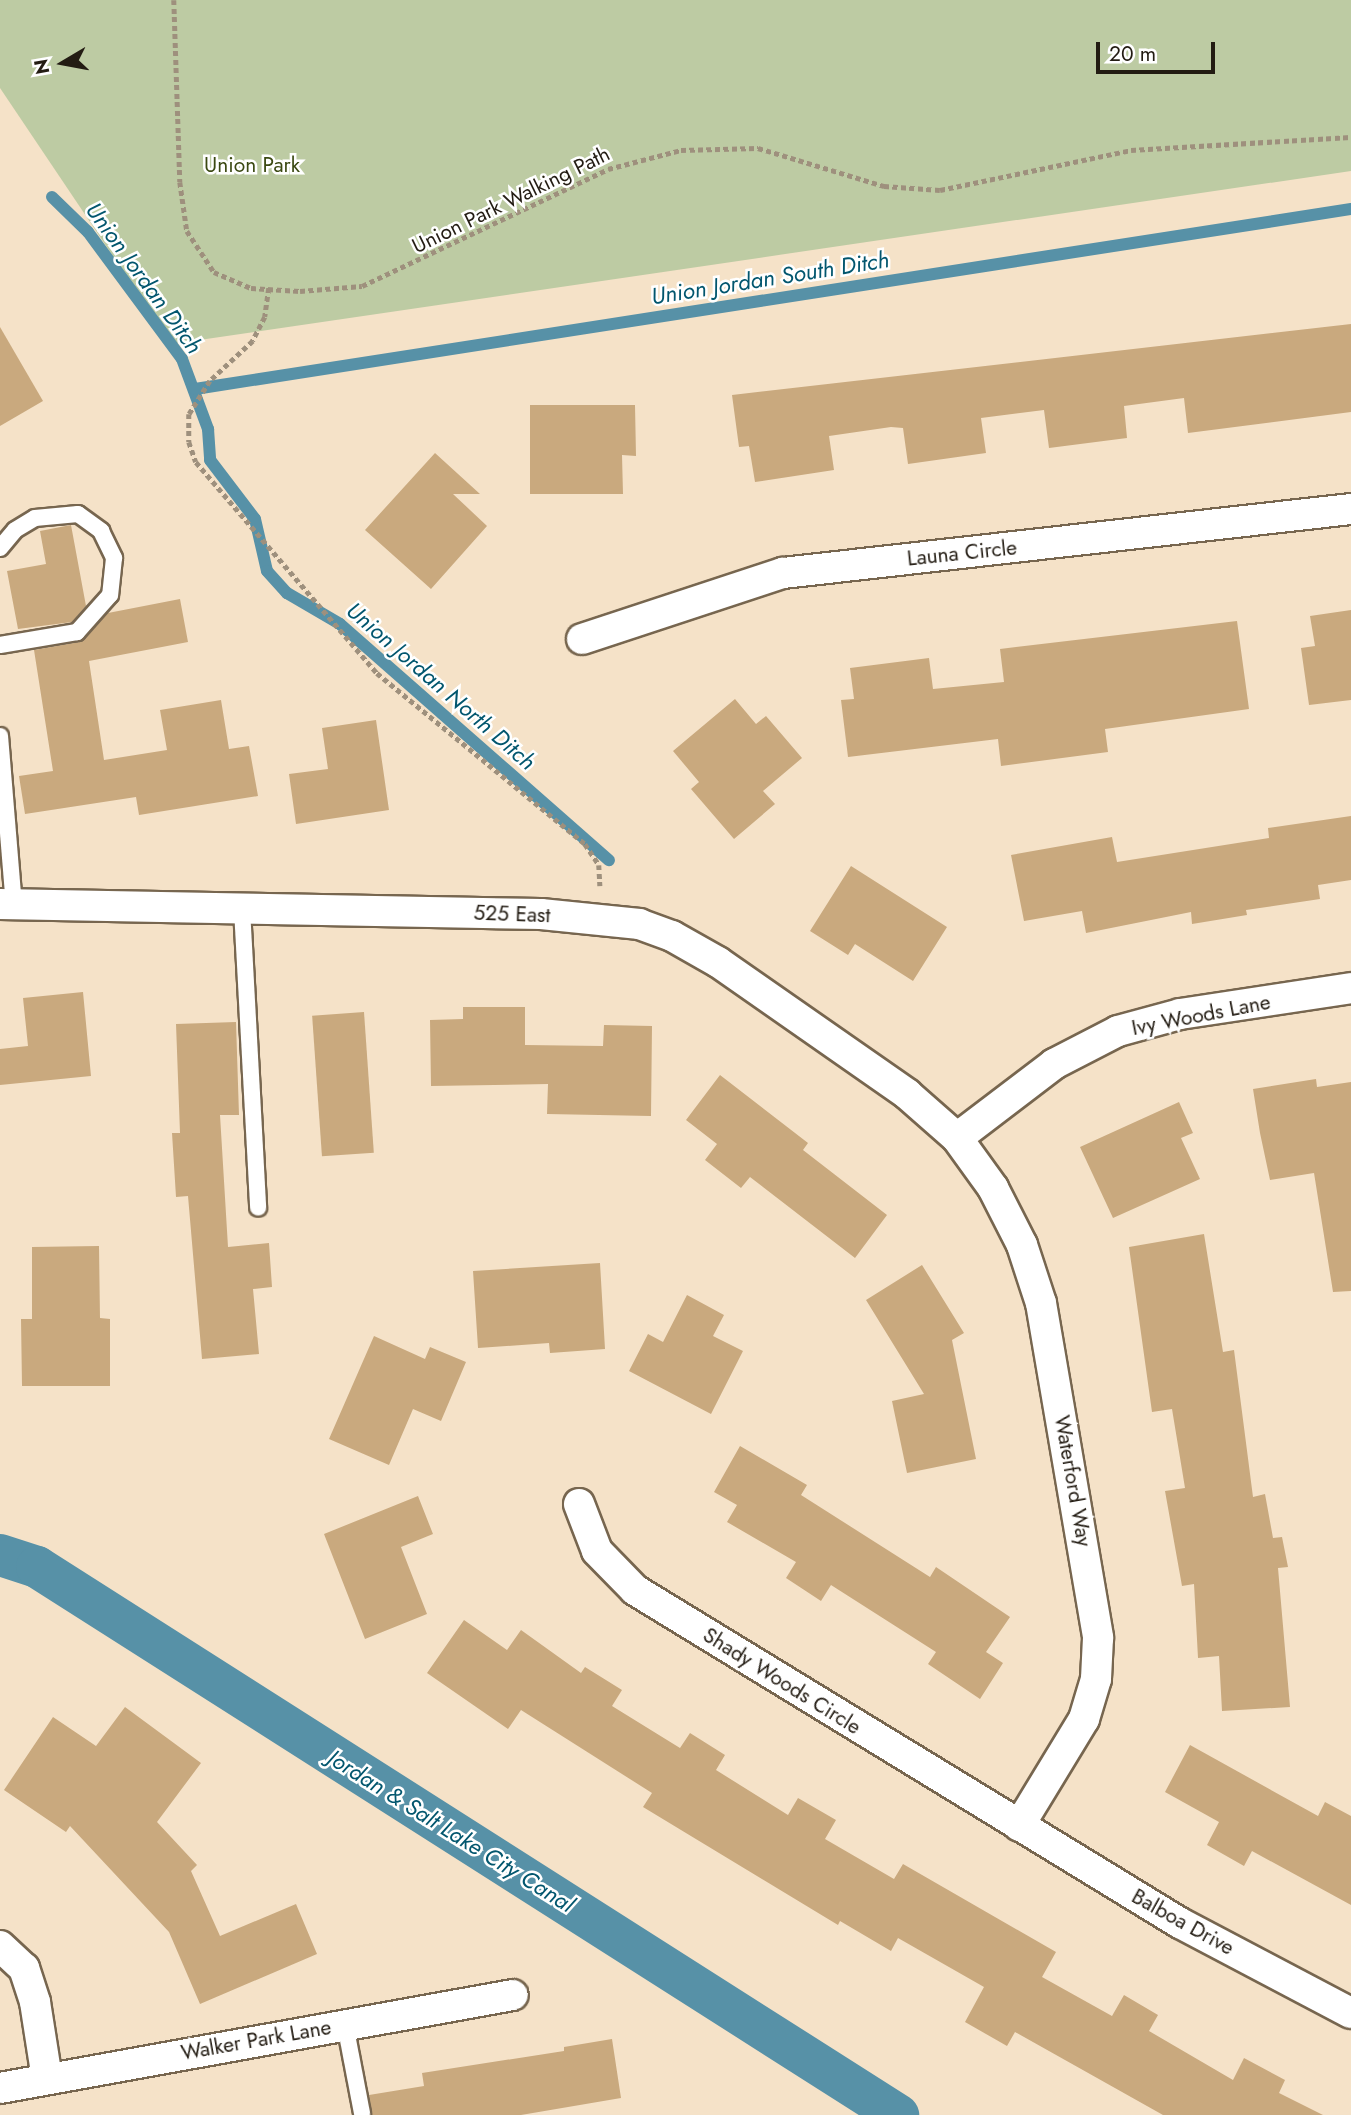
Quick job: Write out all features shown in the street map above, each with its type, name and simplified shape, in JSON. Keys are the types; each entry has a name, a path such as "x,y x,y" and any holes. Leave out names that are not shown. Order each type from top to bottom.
{"street":[{"name":"Launa Circle","path":"582,639 783,573 1351,509"},
{"name":"525 East","path":"7,904 599,918 672,936 718,962 907,1094 957,1138"},
{"name":"Ivy Woods Lane","path":"957,1138 1054,1064 1118,1031 1180,1014 1351,988"},
{"name":"Waterford Way","path":"957,1138 993,1188 1016,1233 1041,1303 1098,1638 1096,1679 1084,1719 1019,1826"},
{"name":"Shady Woods Circle","path":"579,1504 597,1551 635,1590 1019,1826"},
{"name":"Balboa Drive","path":"1019,1826 1180,1923 1351,2013"},
{"path":"0,1946 24,1968 35,2003 47,2079"},
{"name":"Walker Park Lane","path":"0,2088 513,1995"}],"lane":[{"path":"0,548 15,530 35,518 78,514 101,531 114,558 110,595 77,632 0,645"},
{"path":"0,736 7,904"},
{"path":"242,909 258,1208"},
{"path":"345,2024 362,2113"}],"path":[{"name":"Union Park Walking Path","path":"174,0 180,182 187,231 214,272 251,288 362,286 608,169 681,150 731,145 758,148 884,186 940,190 1131,150 1351,137"},
{"path":"269,288 265,317 257,334 210,381 189,414 189,442 196,462 377,673 589,849 598,865 599,918"}],"green space":[{"name":"Union Park","path":"0,0 1351,0 1351,171 172,344 0,88"}],"building":[{"path":"1351,324 1351,412 1188,433 1184,398 1124,406 1127,438 1049,448 1044,410 981,418 986,453 908,464 903,428 891,427 829,436 834,470 755,482 749,446 739,447 732,395"},
{"path":"0,327 43,401 0,426"},
{"path":"530,405 635,405 636,456 622,455 623,494 530,494"},
{"path":"435,453 480,494 453,494 487,526 431,589 365,530"},
{"path":"71,525 86,606 72,622 18,629 7,571 46,564 40,531"},
{"path":"180,599 188,642 89,661 104,760 167,750 160,710 221,700 229,749 249,746 258,796 139,815 136,797 25,814 19,776 53,771 34,650 80,642 108,613"},
{"path":"1351,610 1351,700 1309,705 1301,648 1315,646 1310,616"},
{"path":"1237,621 1249,709 1105,729 1108,752 1001,766 998,739 848,757 841,700 854,699 850,668 929,658 933,689 1004,682 1000,649"},
{"path":"735,699 756,724 766,716 802,758 763,791 775,804 734,839 691,789 699,782 673,751"},
{"path":"376,720 389,810 296,824 289,774 328,769 322,728"},
{"path":"1351,816 1351,880 1318,885 1320,899 1246,910 1247,915 1192,924 1191,912 1086,933 1082,911 1024,921 1011,855 1112,837 1117,862 1269,838 1268,828"},
{"path":"851,866 947,927 913,981 855,944 848,955 810,931"},
{"path":"83,992 91,1076 0,1085 0,1049 28,1046 23,998"},
{"path":"463,1007 525,1007 525,1045 603,1046 604,1025 652,1026 651,1116 547,1114 548,1084 431,1086 430,1020 463,1019"},
{"path":"364,1012 374,1153 322,1156 312,1016"},
{"path":"236,1022 239,1115 220,1115 228,1247 269,1243 272,1287 253,1289 259,1354 202,1359 188,1196 176,1197 172,1133 180,1133 176,1024"},
{"path":"720,1075 808,1143 803,1150 887,1215 855,1258 750,1177 741,1188 705,1160 717,1144 686,1120"},
{"path":"1316,1079 1317,1087 1351,1082 1351,1291 1333,1292 1314,1173 1270,1180 1260,1133 1253,1089"},
{"path":"1179,1102 1193,1133 1181,1138 1200,1179 1113,1218 1080,1147"},
{"path":"1204,1234 1223,1352 1234,1350 1253,1497 1265,1494 1273,1538 1282,1537 1288,1567 1278,1568 1290,1707 1222,1711 1219,1656 1198,1658 1194,1584 1182,1586 1165,1491 1185,1488 1172,1409 1152,1412 1129,1247"},
{"path":"99,1246 100,1318 110,1319 110,1386 22,1386 21,1319 32,1319 32,1247"},
{"path":"600,1263 605,1349 550,1353 549,1343 478,1348 473,1271"},
{"path":"922,1265 964,1333 952,1340 976,1459 907,1473 892,1401 924,1394 866,1300"},
{"path":"687,1295 724,1315 713,1336 743,1351 711,1414 629,1371 648,1334 663,1342"},
{"path":"374,1336 425,1359 430,1347 466,1362 441,1421 413,1409 389,1465 329,1439"},
{"path":"740,1446 807,1485 801,1495 930,1577 936,1567 1010,1617 986,1652 1003,1663 980,1699 928,1664 936,1652 831,1585 821,1601 786,1578 796,1562 727,1522 737,1505 714,1492"},
{"path":"418,1496 433,1534 401,1547 427,1614 365,1639 324,1534"},
{"path":"464,1620 507,1650 521,1630 581,1673 585,1667 622,1690 612,1706 680,1748 690,1733 725,1755 716,1770 788,1815 798,1798 836,1820 825,1839 894,1879 903,1864 1056,1952 1042,1977 1112,2016 1124,1995 1158,2015 1149,2031 1233,2080 1244,2058 1285,2080 1279,2093 1323,2115 1163,2115 1015,2032 1007,2046 965,2022 984,1987 898,1938 891,1951 840,1921 838,1925 643,1807 652,1793 521,1710 508,1729 427,1673"},
{"path":"125,1707 201,1763 157,1822 197,1865 191,1871 220,1936 296,1904 317,1954 200,2004 169,1932 70,1826 66,1832 4,1790 53,1717 96,1746"},
{"path":"1190,1745 1318,1816 1325,1802 1351,1816 1351,1905 1252,1851 1244,1866 1207,1845 1219,1822 1165,1792"},
{"path":"612,2039 621,2098 521,2115 372,2115 369,2095 424,2086 422,2073 564,2051 564,2047"}],"waterway":[{"name":"Union Jordan North Ditch","path":"52,197 88,232 182,359 208,429 210,460 255,519 267,571 287,593 340,624 609,860"},
{"name":"Union Jordan South Ditch","path":"195,389 1351,209"},
{"name":"Jordan & Salt Lake City Canal","path":"0,1555 37,1567 898,2115"}],"water label":[{"name":"Union Jordan Ditch","path":"144,278"}]}
